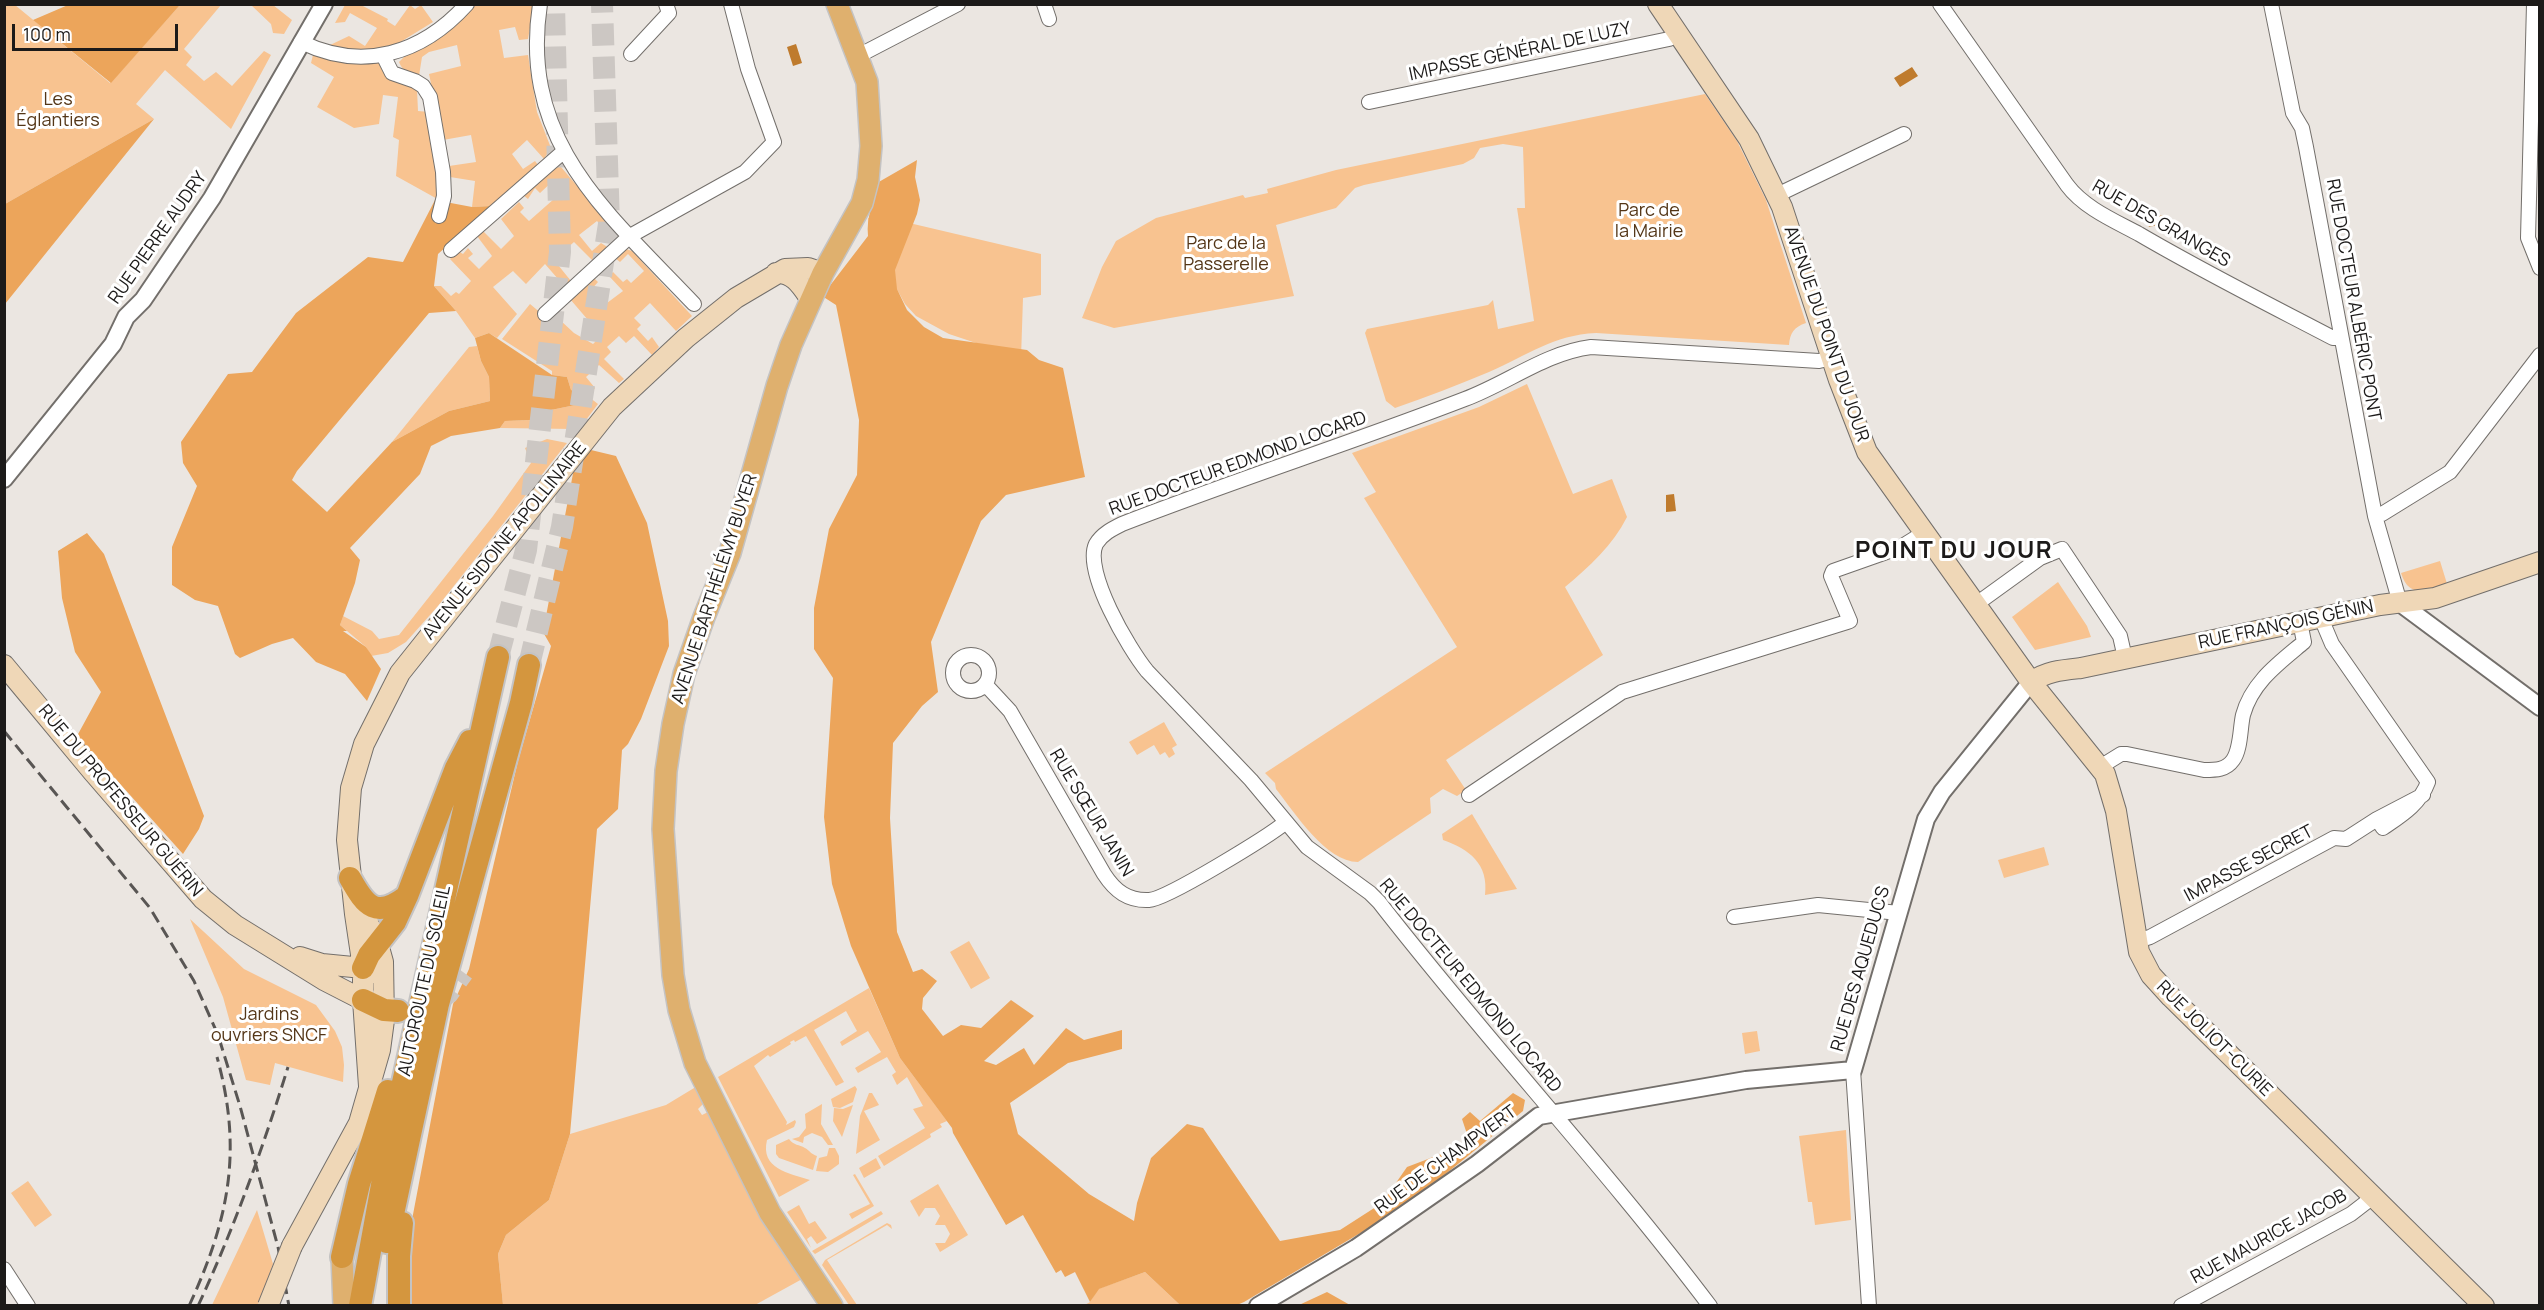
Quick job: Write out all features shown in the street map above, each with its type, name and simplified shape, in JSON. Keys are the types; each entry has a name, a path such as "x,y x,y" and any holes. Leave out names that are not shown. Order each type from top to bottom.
{"highway":[{"name":"AUTOROUTE DU SOLEIL","path":"360,1305 390,1141 430,952 498,657"},
{"name":"AUTOROUTE DU SOLEIL","path":"375,1305 438,1004 529,665"},
{"path":"361,958 395,922 456,768 467,744 481,728"},
{"path":"463,972 500,815 494,796"},
{"path":"350,878 363,900 375,908 390,907 407,896"},
{"path":"342,1257 359,1184 430,952"},
{"path":"363,1000 391,1010"},
{"path":"399,1305 399,1256 414,1115"}],"main road":[{"name":"AVENUE BARTHÉLÉMY BUYER","path":"832,1305 770,1213 713,1102 692,1055 679,1010 673,975 663,829 666,771 684,674 730,553 777,386 823,273 859,210 868,180 871,146 867,82 837,4"},
{"name":"AVENUE DU POINT DU JOUR","path":"1659,5 1749,139 1776,195 1865,448 2031,682"},
{"name":"AVENUE SIDOINE APOLLINAIRE","path":"369,1086 358,902 350,878 347,840 351,788 364,744 400,674 612,407 706,321 736,298 776,273 794,267 823,273"},
{"path":"776,273 791,276 811,300"},
{"name":"RUE FRANÇOIS GÉNIN","path":"2031,682 2044,673 2300,622 2323,625 2400,603 2435,598 2540,562"},
{"name":"RUE DU PROFESSEUR GUÉRIN","path":"4,665 203,899 235,925 324,980 363,1000"},
{"name":"RUE JOLIOT-CURIE","path":"2031,682 2100,766 2110,786 2137,940 2143,963 2160,987 2484,1305"},
{"name":"RUE DU PROFESSEUR GUÉRIN","path":"274,949 322,964 361,958"},
{"name":"AVENUE SIDOINE APOLLINAIRE","path":"267,1305 292,1246 359,1123 391,1010 361,958"},
{"path":"342,1257 344,1305"}],"street":[{"name":"RUE PIERRE AUDRY","path":"4,479 54,420 113,344 126,317 143,300 213,198 324,4"},
{"path":"301,42 323,53 358,58 384,57 421,40 456,17 467,4"},
{"path":"540,4 536,35 540,88 548,117 564,152 591,193 694,304"},
{"path":"631,54 669,13 666,4"},
{"path":"545,314 630,236 745,172 774,142 748,69 731,4"},
{"path":"858,56 958,4"},
{"path":"1044,4 1049,19"},
{"name":"RUE DES GRANGES","path":"1940,4 2067,186 2083,201 2145,238 2245,292 2333,338 2341,337"},
{"name":"RUE DOCTEUR ALBÉRIC PONT","path":"2271,4 2293,112 2302,128 2306,147 2375,516 2400,603"},
{"path":"2534,4 2532,77 2535,133 2528,238 2540,268"},
{"name":"IMPASSE GÉNÉRAL DE LUZY","path":"1369,102 1669,39 1677,34"},
{"path":"384,57 392,73 423,86 430,97 443,172 444,196 439,216"},
{"path":"2532,77 2540,64"},
{"path":"1776,195 1904,134"},
{"path":"451,250 564,152"},
{"name":"RUE DOCTEUR EDMOND LOCARD","path":"1710,1305 1554,1113 1473,1020 1379,902 1370,892 1306,847 1251,780 1171,698 1133,654 1120,631 1094,568 1093,556 1096,544 1108,531 1468,398 1573,349 1591,347 1819,361 1832,358"},
{"path":"2375,516 2382,514 2450,472 2540,355"},
{"path":"1470,795 1622,692 1850,621 1831,576 1833,571 1901,547 1925,532"},
{"path":"1975,605 2040,558 2062,549 2120,636 2125,658"},
{"path":"2400,603 2540,707"},
{"path":"2300,622 2304,642"},
{"path":"2100,766 2121,754 2127,754 2204,770 2223,768 2236,754 2243,715 2256,687 2266,674 2323,625"},
{"name":"IMPASSE SECRET","path":"2137,940 2150,937 2334,838 2346,839 2425,788 2323,625"},
{"name":"RUE DES AQUEDUCS","path":"1869,1305 1853,1070 1919,838 1931,809 2031,682"},
{"name":"RUE SŒUR JANIN","path":"985,684 1010,711 1113,889 1126,897 1155,900 1263,839 1286,822"},
{"path":"1734,917 1818,904 1899,913"},
{"name":"RUE DE CHAMPVERT","path":"1257,1305 1356,1248 1477,1164 1539,1116 1746,1080 1853,1070"},
{"name":"RUE MAURICE JACOB","path":"2181,1305 2351,1214 2373,1197"},
{"path":"4,1269 28,1305"}],"green space":[{"name":"Les Églantiers","path":"5,5 15,5 110,83 180,5 221,5 184,49 192,57 186,65 204,81 216,72 232,86 264,51 271,55 231,129 165,70 136,104 154,119 5,204"},
{"path":"251,5 273,5 292,20 284,34 273,33 271,24"},
{"path":"345,5 361,5 388,19 387,21 395,26 410,5 415,9 421,5 433,22 389,49 354,52 328,46 349,36 365,46 377,28 350,13 345,22 335,23"},
{"path":"476,5 534,5 528,39 519,40 515,27 499,30 504,58 528,55 537,112 551,148 544,159 527,140 512,154 523,169 535,161 538,165 491,206 472,207 475,181 450,177 449,166 476,162 471,135 443,140 429,74 461,66 457,45 429,52 422,57 419,76 407,72 399,62 407,54 438,39"},
{"path":"313,55 347,62 381,61 414,84 417,90 418,111 429,112 441,201 396,176 399,140 393,137 398,97 383,95 379,124 354,128 317,107 334,77 311,63"},
{"name":"Parc de la Mairie","path":"1705,94 1737,141 1766,200 1806,323 1793,331 1789,345 1596,333 1581,335 1541,347 1489,372 1395,408 1386,401 1365,333 1367,329 1488,305 1493,300 1498,329 1534,321 1517,208 1525,208 1523,147 1503,144 1480,148 1474,158 1463,164 1355,188 1336,208 1276,225 1294,296 1114,328 1082,318 1102,267 1116,241 1156,218 1243,195 1245,198 1268,193 1267,189 1336,170"},
{"path":"556,165 561,167 619,235 614,241 597,221 579,235 592,251 601,243 609,248 594,262 574,242 554,260 571,281 565,287 545,264 526,284 513,271 493,287 517,314 497,338 489,333 475,338 434,286 441,286 451,296 456,292 459,294 471,281 450,259 458,251 463,254 468,248 473,254 468,258 479,269 492,256 477,236 482,230 501,249 514,236 501,219 519,202 524,208 520,212 529,221 563,191 554,180 540,193 535,188 528,199 523,195"},
{"path":"868,218 888,218 1041,254 1041,295 1023,298 1021,358 949,334 916,316 905,304 868,236"},
{"path":"626,249 632,251 692,316 676,331 650,303 634,318 641,325 637,329 648,341 652,337 659,347 652,355 634,336 626,343 619,336 607,347 611,352 604,359 624,379 619,383 599,365 586,377 595,388 589,397 571,390 567,377 552,375 552,371 502,339 530,304 554,324 560,320 574,333 593,344 599,338 586,323 588,320 570,299 593,277 598,282 590,291 603,306 623,291 609,276 613,272 623,282 627,279 631,283 644,271 628,254 620,262 615,258"},
{"path":"477,346 489,377 490,401 449,411 392,442 469,347"},
{"path":"1527,384 1573,494 1612,479 1627,517 1615,537 1600,555 1565,587 1603,655 1446,760 1466,790 1457,796 1443,789 1430,798 1431,813 1358,862 1346,860 1334,854 1312,834 1276,789 1275,783 1265,773 1457,647 1364,498 1376,492 1352,453 1479,407"},
{"path":"589,397 598,404 583,424 574,429 500,428 505,421 530,420 551,410 585,403"},
{"path":"547,439 567,443 438,606 406,642 388,653 371,656 366,647 340,625 343,616 372,631 379,639 399,635 493,516 531,463 525,448"},
{"path":"2440,561 2448,587 2419,591 2409,587 2404,581 2401,573"},
{"path":"2058,582 2087,626 2091,637 2035,650 2012,617"},
{"path":"1164,722 1177,745 1172,748 1175,754 1169,758 1165,752 1160,755 1154,745 1137,755 1129,742"},
{"path":"1472,814 1517,889 1485,895 1484,875 1475,859 1461,848 1443,840 1442,834"},
{"path":"2044,847 2049,865 2004,878 1998,860"},
{"name":"Jardins ouvriers SNCF","path":"190,919 244,969 316,1005 335,1031 342,1047 343,1082 275,1063 270,1085 246,1080 223,997"},
{"path":"969,941 990,978 971,989 950,952"},
{"path":"869,988 900,1058 947,1121 940,1124 942,1127 930,1134 931,1137 884,1166 878,1156 925,1128 913,1109 923,1106 907,1077 897,1085 892,1075 896,1072 887,1057 858,1073 855,1068 881,1052 868,1031 842,1046 840,1042 857,1031 846,1011 814,1030 844,1082 836,1086 806,1036 790,1042 791,1044 770,1057 768,1055 754,1066 787,1122 786,1125 795,1120 796,1122 794,1127 767,1140 768,1158 772,1164 785,1172 810,1180 779,1197 718,1077"},
{"path":"1757,1031 1760,1051 1745,1054 1742,1033"},
{"path":"699,1085 707,1100 698,1109 702,1115 712,1110 773,1234 772,1237 804,1278 755,1305 503,1305 498,1254 506,1235 549,1200 570,1134 666,1105"},
{"path":"855,1086 857,1089 853,1102 840,1108 833,1107 831,1099"},
{"path":"869,1093 872,1093 879,1105 864,1111 880,1140 856,1154 860,1116"},
{"path":"822,1104 821,1124 833,1145 828,1145 822,1137 812,1133 804,1137 803,1143 792,1139 799,1137 806,1128 805,1114"},
{"path":"853,1105 842,1137 833,1121 834,1108 843,1109"},
{"path":"1846,1130 1851,1220 1815,1225 1812,1202 1808,1202 1799,1136"},
{"path":"789,1139 817,1156 813,1170 779,1158 776,1154 776,1145"},
{"path":"829,1148 835,1148 839,1156 839,1164 828,1172 816,1171 819,1158 827,1156"},
{"path":"876,1158 881,1168 864,1178 859,1168"},
{"path":"855,1174 874,1206 852,1219 849,1214 870,1204 853,1175"},
{"path":"28,1181 52,1215 35,1227 11,1193"},
{"path":"938,1184 968,1235 940,1252 935,1243 945,1243 950,1234 945,1225 935,1225 940,1216 935,1208 925,1208 919,1217 910,1201"},
{"path":"799,1205 809,1224 815,1221 827,1238 817,1244 811,1236 807,1239 811,1248 787,1212"},
{"path":"257,1210 273,1264 258,1305 212,1305"},
{"path":"881,1211 883,1214 815,1254 812,1251"},
{"path":"887,1223 892,1229 887,1225 827,1260 857,1305 849,1305 822,1265 825,1260"},
{"path":"1145,1272 1180,1305 1083,1306 1090,1302 1098,1289"}],"shaded area":[{"path":"68,5 180,5 111,83 33,20"},
{"path":"796,44 802,63 793,66 787,47"},
{"path":"1912,67 1918,76 1900,87 1894,78"},
{"path":"154,119 5,304 5,204"},
{"path":"917,160 915,177 920,200 917,214 895,270 897,289 907,310 924,327 943,338 1027,350 1039,360 1063,368 1085,477 1006,495 981,521 931,642 938,692 922,706 893,743 890,818 897,932 913,972 922,969 937,981 923,998 922,1009 943,1036 961,1025 981,1028 1011,1000 1034,1016 984,1061 996,1065 1024,1048 1034,1065 1066,1028 1084,1040 1122,1030 1122,1049 1068,1063 1010,1103 1018,1134 1089,1194 1134,1221 1151,1158 1187,1124 1203,1128 1280,1241 1340,1230 1382,1203 1407,1167 1470,1143 1462,1119 1470,1112 1480,1121 1513,1093 1525,1100 1523,1111 1431,1186 1384,1219 1237,1305 1180,1305 1145,1272 1099,1289 1090,1302 1075,1272 1065,1277 1061,1270 1056,1273 1023,1215 1006,1225 952,1128 900,1058 851,946 832,884 824,817 833,678 814,649 814,608 829,529 857,475 859,420 836,305 822,296 868,236 869,216 877,183"},
{"path":"435,200 472,207 491,206 438,254 434,286 456,311 429,313 297,471 292,480 327,512 392,442 449,411 490,401 489,377 481,361 475,338 489,333 552,375 567,377 571,390 589,397 585,403 551,410 530,420 505,421 500,428 451,436 431,446 420,474 350,548 360,560 355,583 340,625 347,631 343,631 366,647 381,669 367,701 345,674 316,662 293,638 272,644 240,658 235,654 218,606 195,600 172,585 172,547 197,486 183,463 181,442 228,374 252,372 296,313 368,257 403,262"},
{"path":"2163,215 2165,223 2149,227 2147,219"},
{"path":"591,450 616,456 647,523 668,621 669,646 641,719 628,744 622,750 618,809 597,829 570,1134 549,1200 506,1235 498,1254 503,1305 409,1306 411,1225 453,1004 469,969 518,761 551,646 543,632 575,463"},
{"path":"1674,494 1676,511 1666,512 1666,495"},
{"path":"87,533 104,554 204,816 199,829 183,854 77,736 101,692 75,652 62,598 58,551"},
{"path":"1327,1292 1350,1305 1299,1305"}],"tunnel":[{"path":"498,657 526,550 560,252 554,4"},
{"path":"529,665 562,527 609,224 602,4"},
{"path":"434,1003 448,993 463,972"}],"railway":[{"path":"4,731 150,908 194,981 218,1035 240,1106 278,1247 289,1306"},
{"path":"189,1306 214,1244 228,1184 229,1123 217,1057"},
{"path":"198,1306 247,1188 288,1067"}],"district":[{"name":"POINT DU JOUR","path":"1954,551"}],"park label":[{"name":"Parc de la Passerelle","path":"1226,254"}]}
